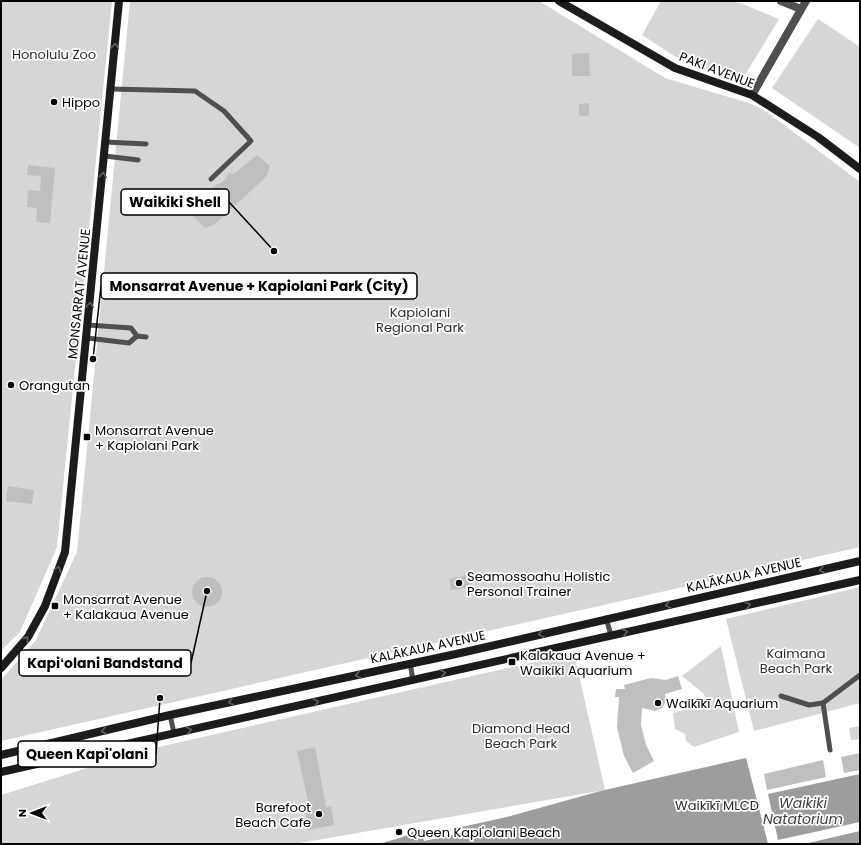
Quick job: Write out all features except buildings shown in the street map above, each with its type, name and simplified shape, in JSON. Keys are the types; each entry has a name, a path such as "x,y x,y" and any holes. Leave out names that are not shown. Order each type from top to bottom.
{"street":[{"name":"MONSARRAT AVENUE","path":"1,668 28,637 44,606 65,552 119,1"},
{"name":"PAKI AVENUE","path":"560,1 675,68 752,95 818,137 860,169"},
{"path":"781,1 801,9"},
{"path":"752,95 806,1"},
{"name":"KALĀKAUA AVENUE","path":"1,755 170,715 410,664 860,561"},
{"path":"1,772 860,580"}],"lane":[{"path":"111,89 196,91 224,111 251,141 211,179"},
{"path":"106,142 146,144"},
{"path":"105,156 138,160"},
{"path":"88,324 130,328 137,336 146,337"},
{"path":"87,338 130,343 137,336"},
{"path":"606,618 611,635"},
{"path":"410,664 413,680"},
{"path":"780,696 809,705 823,703 860,675"},
{"path":"823,703 830,750"},
{"path":"170,715 174,733"}],"green space":[{"name":"Honolulu Zoo","path":"1,1 112,1 57,547 20,632 1,651"},
{"name":"Kapiolani Regional Park","path":"130,1 539,1 665,78 749,103 764,110 860,182 860,547 1,741 1,680 36,640 77,552"},
{"path":"661,1 735,1 779,19 742,80 676,57 642,35"},
{"path":"818,19 860,47 860,148 772,88"},
{"name":"Kaimana Beach Park","path":"860,587 860,703 754,731 726,619"},
{"path":"721,646 739,732 694,747 686,741 685,734 675,729 673,713 707,704 704,694 682,676"},
{"name":"Diamond Head Beach Park","path":"574,653 605,790 746,758 768,844 379,844 403,837 420,828 424,841 463,833 462,827 507,817 599,791 294,844 1,844 1,795 145,750"},
{"path":"860,726 860,739 851,740 849,728"}],"water":[{"name":"Waikīkī MLCD","path":"746,758 768,844 379,844 403,837 420,828 424,841 463,833 462,827 507,817 605,790"},
{"name":"Waikiki Natatorium","path":"860,774 860,822 778,840 768,794"},
{"path":"860,831 860,844 804,844"}],"place":[{"name":"Hippo","path":"54,102"},
{"name":"Waikiki Shell","path":"274,251"},
{"name":"Monsarrat Avenue + Kapiolani Park (City)","path":"93,359"},
{"name":"Orangutan","path":"11,385"},
{"name":"Monsarrat Avenue + Kapiolani Park","path":"87,437"},
{"name":"Seamossoahu Holistic Personal Trainer","path":"459,583"},
{"name":"Kapiʻolani Bandstand","path":"207,591"},
{"name":"Monsarrat Avenue + Kalakaua Avenue","path":"55,606"},
{"name":"Kalakaua Avenue + Waikiki Aquarium","path":"512,662"},
{"name":"Queen Kapi'olani","path":"160,698"},
{"name":"Waikīkī Aquarium","path":"658,703"},
{"name":"Barefoot Beach Cafe","path":"319,814"},
{"name":"Queen Kapi'olani Beach","path":"399,832"}]}
